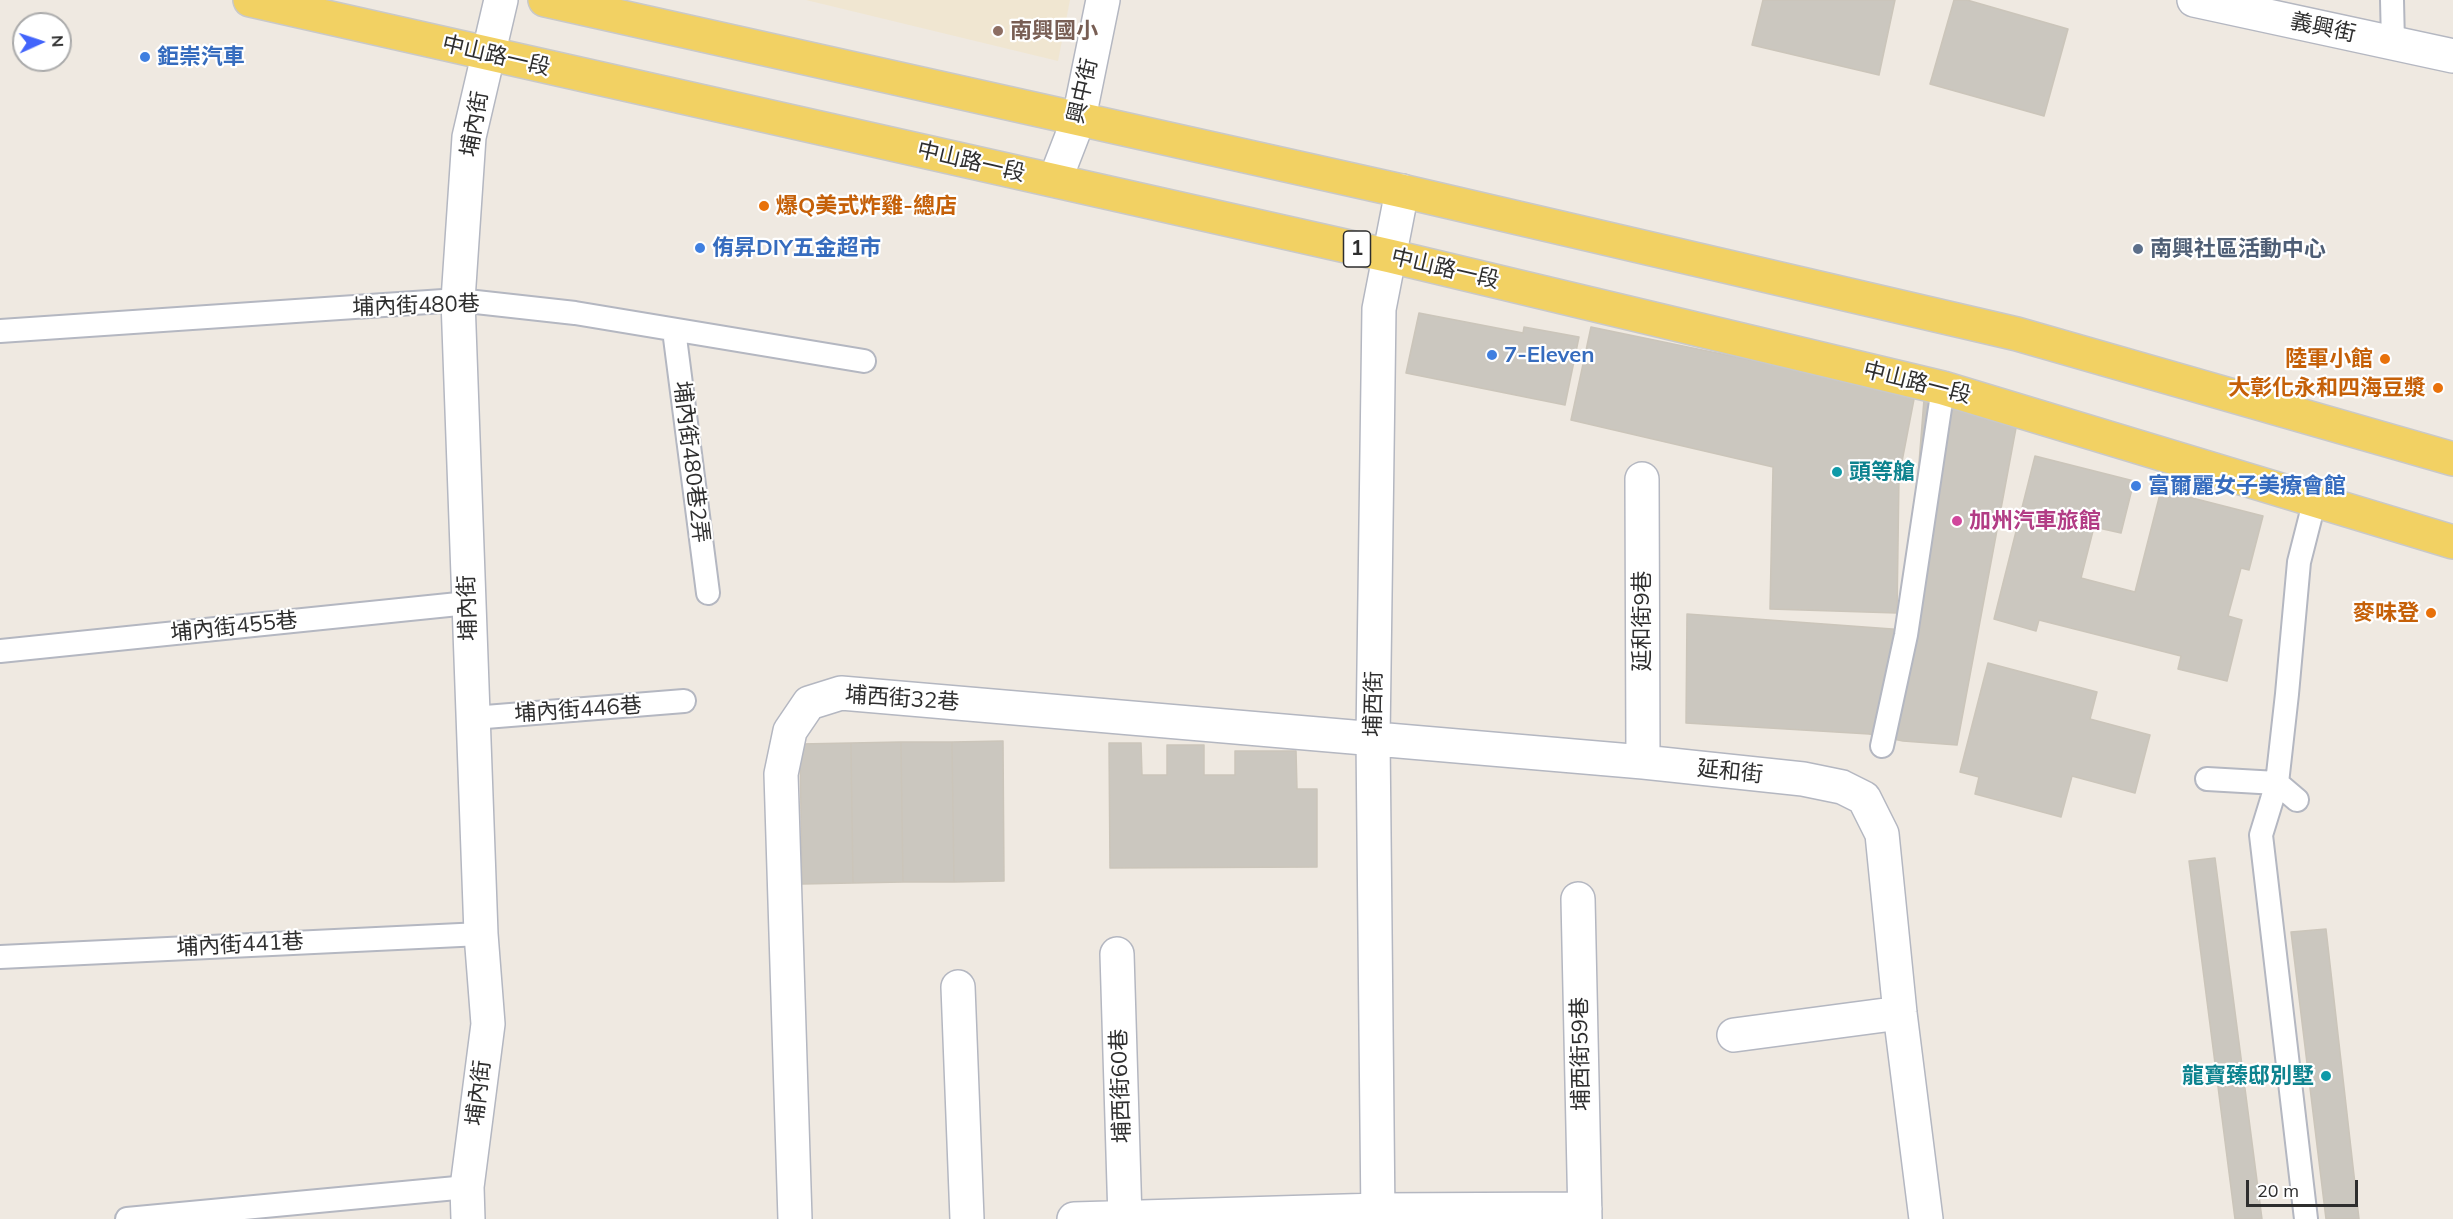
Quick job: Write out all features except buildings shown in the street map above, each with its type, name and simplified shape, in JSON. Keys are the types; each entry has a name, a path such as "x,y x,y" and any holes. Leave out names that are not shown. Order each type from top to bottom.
{"main road":[{"name":"中山路一段","path":"250,0 1390,256 1943,388 2453,542"},
{"path":"545,0 1402,191 2018,334 2453,459"}],"street":[{"name":"埔內街","path":"468,1219 467,1187 488,1024 481,934 458,300 469,137 501,0"},
{"name":"興中街","path":"1054,180 1078,118 1103,0"},
{"name":"義興街","path":"2194,0 2257,7 2453,56"},
{"name":"埔西街","path":"1378,1215 1373,738 1379,309 1402,191"},
{"name":"延和街9巷","path":"1642,479 1643,762"},
{"name":"埔西街32巷","path":"795,1219 781,774 789,731 808,703 841,693 1373,738"},
{"name":"延和街","path":"1373,738 1803,779 1842,787 1864,798 1882,834 1900,1013 1926,1219"},
{"name":"埔西街59巷","path":"1378,1215 1585,1214 1578,899"},
{"name":"埔西街60巷","path":"1117,954 1125,1218"},
{"path":"958,987 967,1219"},
{"path":"1734,1035 1900,1013"},
{"path":"1074,1219 1378,1215"}],"lane":[{"path":"2392,0 2393,42"},
{"name":"埔內街480巷","path":"0,331 458,300 575,313 864,361"},
{"name":"埔內街480巷2弄","path":"674,330 708,593"},
{"path":"1882,746 1906,635 1943,388"},
{"path":"2306,1219 2261,835 2277,783 2299,562 2315,499"},
{"name":"埔內街455巷","path":"0,651 468,603"},
{"name":"埔內街446巷","path":"473,718 684,701"},
{"path":"2207,779 2277,783 2297,800"},
{"name":"埔內街441巷","path":"0,957 481,934"},
{"path":"127,1219 467,1187"}],"shaded area":[{"name":"南興國小","path":"806,0 1070,0 1058,61"}],"place":[{"name":"南興國小","path":"998,31"},
{"name":"鉅崇汽車","path":"145,57"},
{"name":"爆Q美式炸雞-總店","path":"764,206"},
{"name":"侑昇DIY五金超市","path":"700,248"},
{"name":"南興社區活動中心","path":"2138,249"},
{"name":"7-Eleven","path":"1492,355"},
{"name":"陸軍小館","path":"2385,359"},
{"name":"大彰化永和四海豆漿","path":"2438,388"},
{"name":"頭等艙","path":"1837,472"},
{"name":"富爾麗女子美療會館","path":"2136,486"},
{"name":"加州汽車旅館","path":"1957,521"},
{"name":"麥味登","path":"2431,613"},
{"name":"龍寶臻邸別墅","path":"2326,1076"}]}
